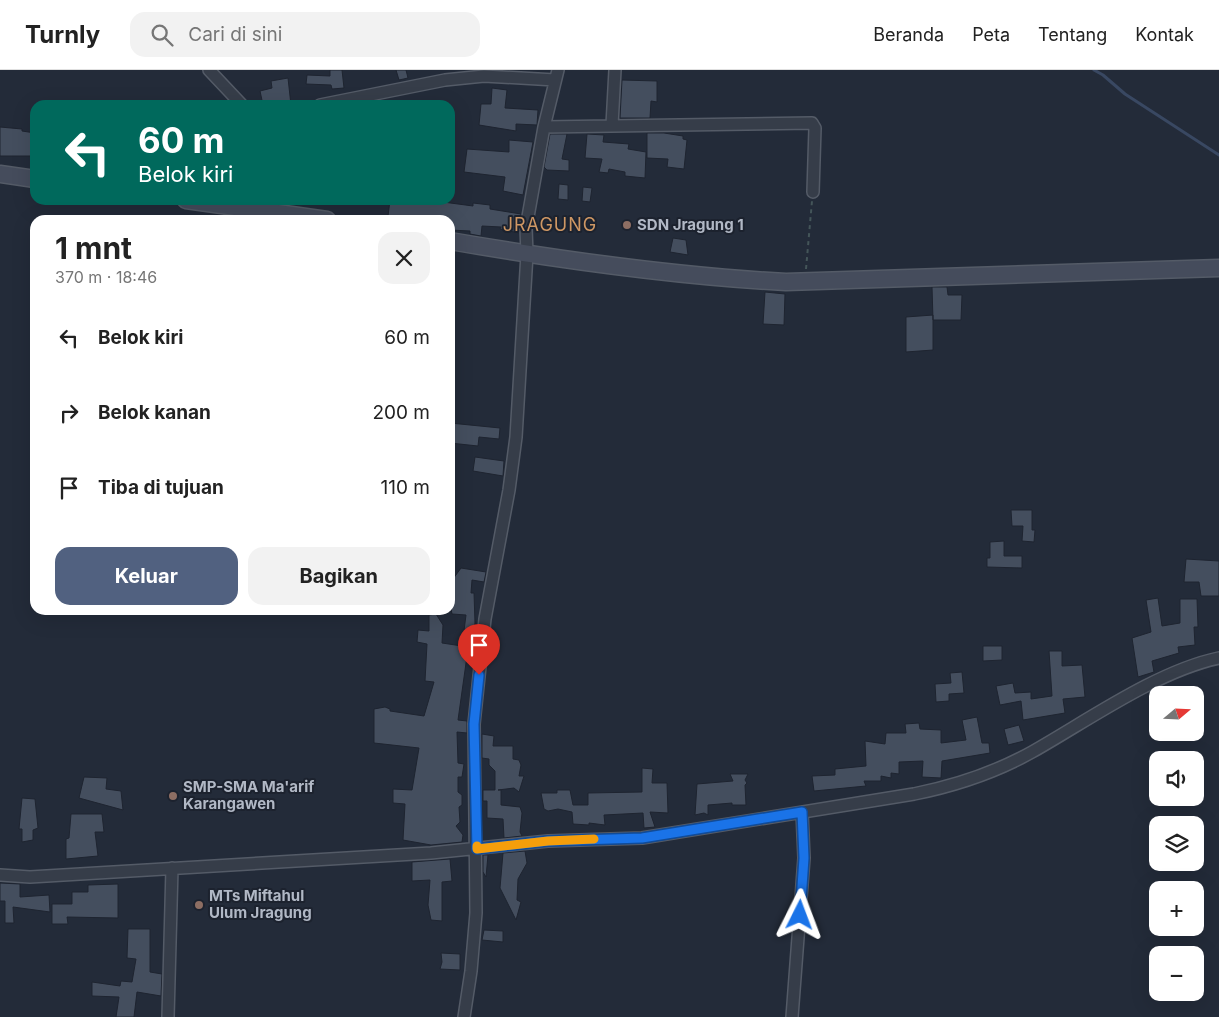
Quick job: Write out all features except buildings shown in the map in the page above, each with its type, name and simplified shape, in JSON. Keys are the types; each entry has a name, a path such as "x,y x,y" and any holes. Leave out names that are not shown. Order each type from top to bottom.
{"main road":[{"path":"0,174 30,178"},
{"path":"255,205 303,215"},
{"path":"455,242 527,254 719,278 805,282 1219,268"}],"street":[{"path":"209,70 237,100"},
{"path":"612,125 615,70"},
{"path":"345,100 445,80 484,76 557,75 544,127 526,228 527,254 515,444 485,619 474,724 477,849 476,913 471,971 464,1017"},
{"path":"544,127 812,123 815,128 813,192"},
{"path":"0,875 30,877 477,849 548,841 642,838 947,788 1031,753 1094,714 1154,683 1199,663 1219,658"},
{"path":"792,1017 804,858 802,812"},
{"path":"168,1017 172,868"}],"path":[{"path":"805,282 813,192"}],"waterway":[{"path":"1094,70 1103,75 1125,94 1219,155"}],"slow traffic":[{"path":"477,846 477,849 548,841 594,839"}],"place":[{"name":"SDN Jragung 1","path":"627,225"},
{"name":"SMP-SMA Ma'arif Karangawen","path":"173,796"},
{"name":"MTs Miftahul Ulum Jragung","path":"199,905"}],"district":[{"name":"JRAGUNG","path":"550,225"}],"route":[{"path":"479,675 474,724 477,849 548,841 642,838 708,829 802,812 804,858 800,915"}]}
